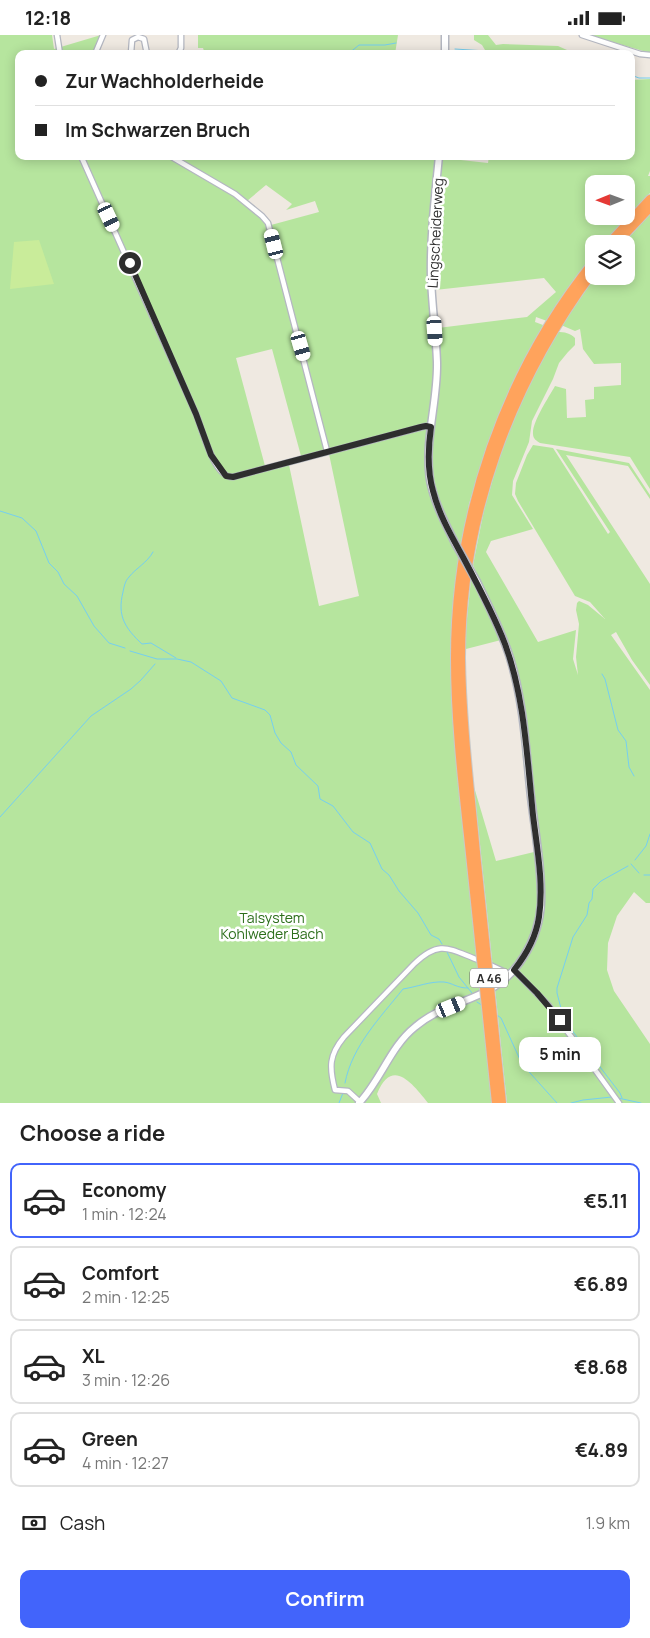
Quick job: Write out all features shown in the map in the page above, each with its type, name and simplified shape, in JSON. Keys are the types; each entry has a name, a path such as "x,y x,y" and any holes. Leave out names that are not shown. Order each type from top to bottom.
{"highway":[{"path":"616,235 650,199"},
{"path":"624,235 650,208"},
{"name":"A 46","path":"502,1103 460,756 455,657 458,601 471,518 488,455 516,386 542,336 585,273"},
{"name":"A 46","path":"496,1103 466,756 461,656 464,601 477,519 492,465 515,405 548,339 585,283"}],"street":[{"path":"57,35 59,50"},
{"path":"97,50 103,35"},
{"path":"180,50 181,35"},
{"path":"445,35 445,50"},
{"path":"582,35 628,50"},
{"path":"130,50 132,40 140,37 144,39 146,50"},
{"path":"635,52 650,55"},
{"path":"83,160 196,414 211,455 227,477 421,427 431,427"},
{"path":"177,160 234,194 268,223 328,451"},
{"name":"Lingscheiderweg","path":"360,1102 374,1086 402,1040 413,1029 437,1013 485,993 514,970 530,947 537,929 541,903 539,865 520,705 514,673 499,627 442,517 433,491 429,467 429,442 435,401 437,361 431,263 439,160"},
{"path":"360,1102 348,1091 335,1090 331,1070 334,1053 348,1032 421,957 434,949 447,949 481,961 504,972"},
{"path":"514,970 549,1006 619,1103"}],"green space":[{"name":"Talsystem Kohlweder Bach","path":"0,35 52,35 54,49 101,35 95,50 15,50 15,160 461,160 488,163 488,160 635,160 635,80 650,79 650,171 648,176 650,176 650,193 635,209 635,175 585,175 585,225 621,225 611,235 585,235 585,268 547,321 536,317 535,322 543,325 503,410 481,466 469,504 462,546 456,537 455,550 459,559 453,604 451,649 456,755 493,1103 428,1103 409,1082 396,1075 389,1077 383,1083 377,1094 381,1103 0,1103","holes":["266,185 292,204 286,210 315,201 319,212 271,225 265,215 247,201","544,278 556,292 527,317 438,328 435,290","272,349 301,456 265,466 236,358","329,454 359,596 319,606 289,465"]},
{"path":"198,35 398,35 396,50 204,50 203,48 198,48"},
{"path":"474,35 488,35 496,45 558,46 567,50 485,50 482,45 474,40"},
{"path":"588,35 650,35 650,53"},
{"path":"650,214 650,489 630,457 540,443 534,439 533,434 538,416 555,386 566,389 567,418 586,417 585,400 594,399 594,387 621,385 621,363 594,364 583,349 580,329 575,331 561,325 590,285 635,285 635,235 631,235"},
{"path":"39,240 54,284 10,289 14,242"},
{"path":"557,332 573,336 575,338 575,345 559,363 532,421 529,442 513,481 512,495 533,529 491,541 486,552 538,642 576,630 573,659 578,675 576,657 579,624 576,610 577,603 579,601 588,605 605,619 590,602 575,596 518,501 515,494 516,483 527,455 533,445 553,448 608,534 610,532 556,449 629,463 650,495 650,499 628,466 566,455 650,584 650,685 632,660 616,632 611,635 650,690 650,903 646,903 634,892 617,916 608,943 607,970 614,991 650,1044 650,1103 507,1103 474,787 496,861 534,852 522,750 528,749 512,657 498,618 473,565 484,510 498,461 514,417 533,375"},
{"path":"471,579 501,640 466,649 466,628"}],"waterway":[{"path":"353,50 359,45 396,43"},
{"path":"455,49 470,50"},
{"path":"635,76 650,78"},
{"path":"0,511 22,518 36,531 49,563 58,572 64,584 77,596 94,626 109,643 125,648"},
{"path":"153,552 132,574 124,586 121,600 122,615 131,633 142,644 151,643 176,658"},
{"path":"130,651 157,659 177,659 191,662 221,681 232,698 265,710 270,715 275,733 281,743 291,752 296,765 318,786 320,799 333,806 353,832 370,843 382,869 389,875 399,891 418,913 431,935 439,939 442,944"},
{"path":"0,817 91,716 131,689 155,664"},
{"path":"602,674 605,679 618,730 626,741 629,767 634,776"},
{"path":"635,860 646,846 650,834"},
{"path":"631,864 639,873"},
{"path":"622,1098 564,1020 557,988 573,937 587,915 593,889 601,881 628,866"},
{"path":"644,875 650,875"},
{"path":"447,952 459,977 472,993"},
{"path":"345,1083 360,1045 403,989 439,982 468,988"},
{"path":"477,1002 483,1006"},
{"path":"497,1015 501,1018 522,1064 557,1103"},
{"path":"339,1103 343,1093"},
{"path":"571,1103 612,1097"},
{"path":"618,1098 641,1103"}],"route":[{"path":"130,263 196,414 211,455 226,476 233,477 421,427 431,427 429,467 430,479 437,504 455,543 477,582 506,645 520,705 539,865 541,903 537,929 530,947 514,970 560,1020"}]}
